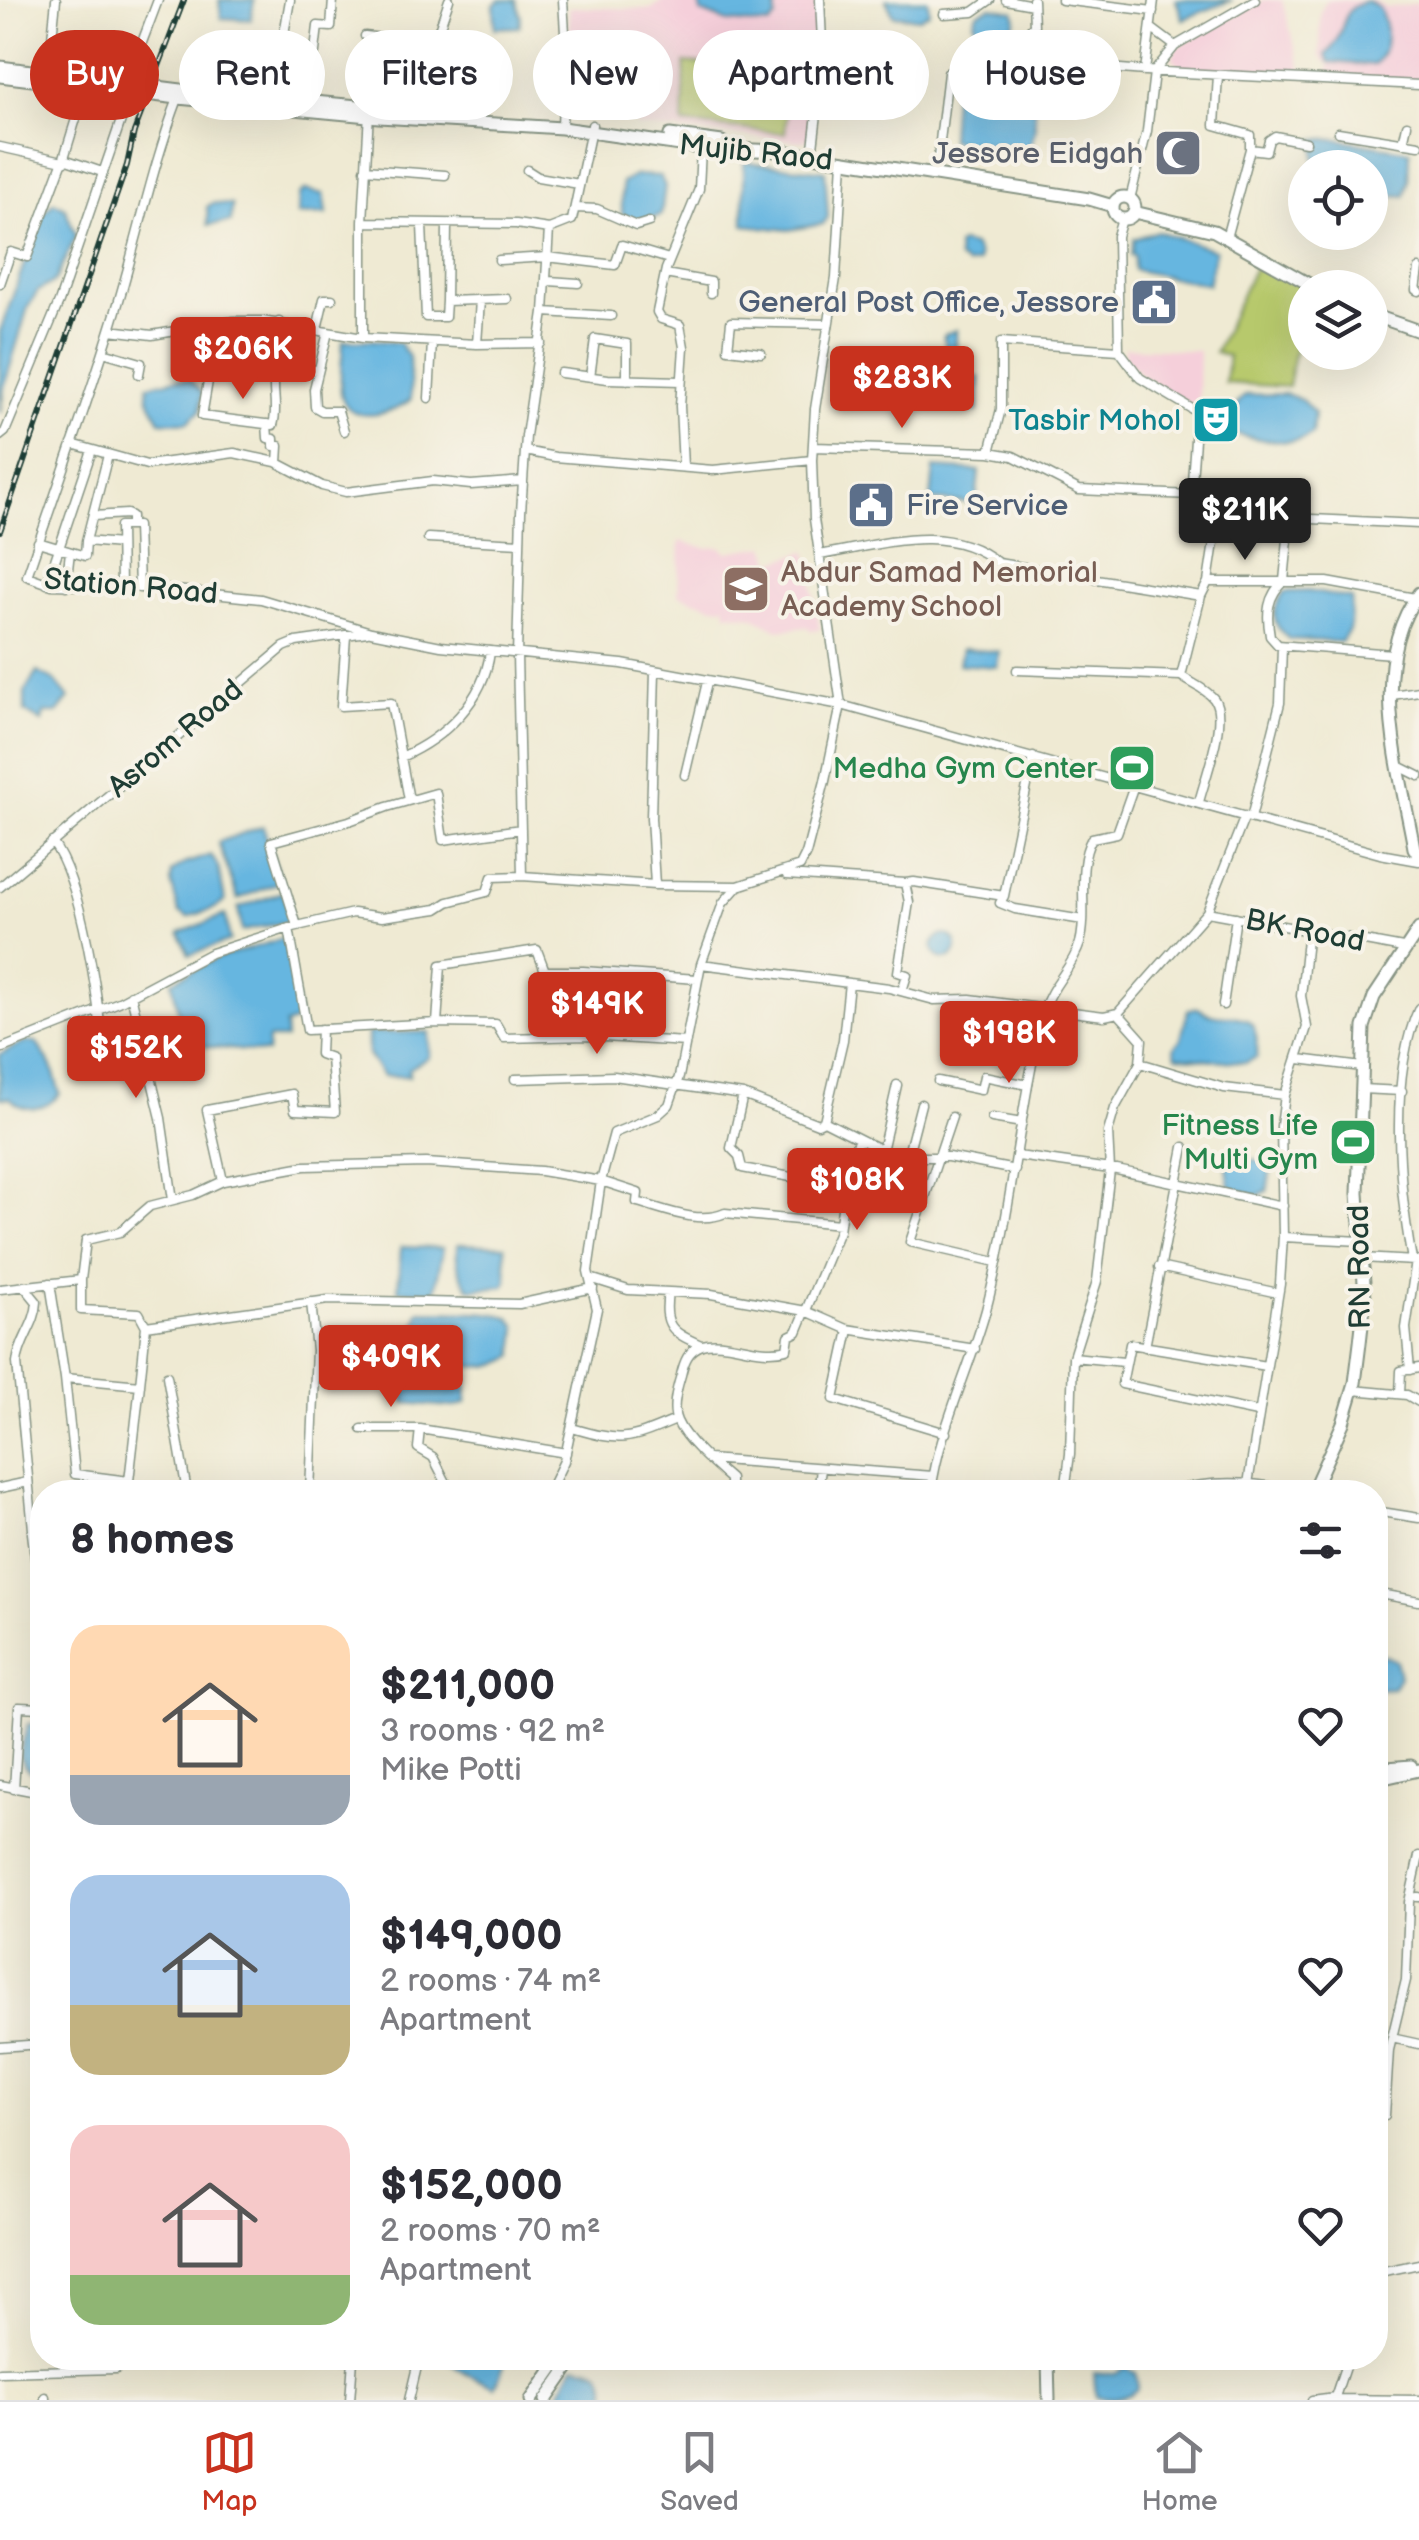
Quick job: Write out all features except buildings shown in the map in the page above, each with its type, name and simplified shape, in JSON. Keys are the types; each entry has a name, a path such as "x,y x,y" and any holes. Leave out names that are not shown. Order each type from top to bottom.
{"highway":[{"path":"0,68 30,74"},
{"path":"0,76 30,77"},
{"path":"499,120 562,124 674,140 768,146 780,152"},
{"name":"Mujib Raod","path":"674,140 701,148 812,156 1112,206"},
{"path":"1129,210 1120,197 1112,206 1114,213 1129,210 1210,230 1288,272"},
{"path":"1388,320 1419,331"},
{"path":"1417,596 1405,616 1392,654 1392,695 1399,766 1419,859"},
{"name":"RN Road","path":"1321,1480 1353,1390 1364,1298 1358,1193 1360,1088 1368,1010 1403,948 1419,929"},
{"path":"1388,1769 1419,1768"},
{"path":"1388,1776 1419,1768"},
{"path":"531,2400 552,2370"},
{"path":"546,2400 566,2370"},
{"path":"1049,2370 1051,2399"}],"street":[{"path":"53,30 56,0"},
{"path":"148,30 158,0"},
{"path":"285,30 290,0"},
{"path":"318,30 318,26 330,27 334,0"},
{"path":"439,30 449,0"},
{"path":"562,124 566,33 563,0"},
{"path":"812,156 823,62 820,0"},
{"path":"944,14 973,12 990,0"},
{"path":"1006,0 1034,3 1031,29 1035,62 1149,72 1419,85"},
{"path":"1062,0 1153,11"},
{"path":"1154,0 1147,131 1129,210 1117,236 1119,350 1140,378 1197,412 1191,495"},
{"path":"1149,72 1175,46 1255,0"},
{"path":"1150,28 1175,46"},
{"path":"936,176 949,73"},
{"path":"1218,75 1215,125 1250,135 1250,149 1226,238"},
{"name":"Station Road","path":"179,97 153,166 139,233 110,330 27,576 66,586 207,591 261,598 371,632"},
{"path":"0,147 62,160 75,120"},
{"path":"0,436 59,302 119,120"},
{"path":"364,338 363,222 369,120"},
{"path":"1403,143 1407,125"},
{"path":"363,222 516,224 549,229 572,220 592,128"},
{"path":"1338,132 1419,146"},
{"path":"1250,149 1266,151 1274,136 1306,142"},
{"path":"683,468 684,347 680,325 661,319 658,312 669,259 684,220 696,202 701,148"},
{"path":"0,284 11,252 27,257 62,163 68,160 102,172"},
{"path":"0,1049 131,996 211,954 353,913 382,917 437,909 448,902 487,892 492,877 738,886 800,866 841,705 819,555 812,460 815,408 836,278 843,161"},
{"path":"365,170 446,175"},
{"path":"527,170 538,177 579,184"},
{"path":"576,208 597,209 636,226 649,222"},
{"path":"422,224 426,317 444,317 447,225"},
{"path":"522,876 517,655 520,543 525,451 541,343 549,229"},
{"path":"499,260 547,258 615,265 622,245 669,259"},
{"path":"424,263 446,262"},
{"path":"1419,270 1419,290"},
{"path":"665,274 712,282 711,292"},
{"path":"549,281 578,283"},
{"path":"317,329 324,300 332,299"},
{"path":"446,302 507,299"},
{"path":"477,344 480,300"},
{"path":"544,312 610,316"},
{"path":"110,330 152,334 234,321 279,322 364,338 541,343"},
{"path":"204,369 208,381 202,416 273,425 277,414 272,380 279,322"},
{"path":"761,353 728,349 731,322 828,324"},
{"path":"328,332 318,370 315,407 338,411 344,431"},
{"path":"590,377 595,340 609,340 628,344 626,380"},
{"path":"429,398 432,342"},
{"path":"990,452 1001,409 1001,342 1119,350"},
{"path":"103,352 140,363 139,374"},
{"path":"276,368 318,370"},
{"path":"561,374 682,382"},
{"path":"266,424 268,438 279,446 278,464"},
{"path":"72,444 147,464 234,452 278,464 322,486 346,492 433,481 470,485 523,482"},
{"path":"813,448 990,452 1013,456 1080,490 1191,495 1290,518 1419,524"},
{"path":"47,584 92,450"},
{"path":"525,451 554,458 713,470 812,460"},
{"path":"38,542 85,556 108,455"},
{"path":"68,458 86,466"},
{"path":"78,491 97,497"},
{"path":"1181,676 1208,582 1220,503"},
{"path":"92,516 127,514 131,516 131,525"},
{"name":"BK Road","path":"1118,1014 1208,912 1248,817 1280,703 1282,647 1270,636 1268,614 1272,594 1284,581 1290,518"},
{"path":"121,587 120,526 131,525 137,526 139,588"},
{"path":"819,555 930,537 952,539 986,553 998,564 1201,596"},
{"path":"428,538 520,543"},
{"path":"86,541 120,544"},
{"path":"66,586 70,552"},
{"path":"1208,582 1327,582 1417,596"},
{"path":"371,632 490,652 622,664 841,705 1380,854 1419,859"},
{"name":"Asrom Road","path":"0,887 284,647 371,632"},
{"path":"346,636 341,706 392,703 409,800"},
{"path":"1282,647 1392,654"},
{"path":"402,757 436,737 476,695 488,671 490,652"},
{"path":"1017,670 1181,676 1212,697 1218,708 1219,724 1199,802"},
{"path":"655,672 651,784 655,885"},
{"path":"685,775 707,682"},
{"path":"1392,695 1419,691"},
{"path":"1032,757 1000,903 1083,920"},
{"path":"1399,766 1419,776"},
{"path":"932,1480 974,1349 996,1262 1049,994 1075,955 1083,920 1089,843 1097,836 1117,833 1134,784"},
{"path":"521,829 442,840 436,794 271,842 294,927 307,1030 496,1024 504,1038 588,1036 686,1042"},
{"path":"52,842 64,858 77,898 104,1059"},
{"path":"780,874 914,882 1004,896"},
{"path":"902,991 907,975 898,972 909,902 905,883"},
{"path":"556,1480 572,1428 597,1309 588,1271 601,1180 614,1132 664,1112 676,1086 701,964 723,902 738,886"},
{"name":"BK Road","path":"1208,912 1403,948"},
{"path":"1223,1004 1236,917"},
{"path":"1248,1480 1278,1293 1283,1237 1281,1126 1285,1094 1307,1027 1302,996 1308,930"},
{"path":"437,1023 441,965 537,950 545,971 697,980"},
{"path":"701,964 902,991 934,1000 970,1000 1104,1016 1118,1014 1142,1040 1140,1063 1115,1108 1108,1132 1110,1170 1098,1281 1073,1357 1066,1480"},
{"path":"824,1121 842,1040 849,983"},
{"path":"131,996 161,1118 173,1200"},
{"path":"1400,1394 1401,1372 1415,1369 1406,1328 1416,1261 1398,1157 1409,1030 1419,1008"},
{"path":"224,1181 207,1110 292,1094 295,1110 335,1112 331,1058 320,1054 321,1029"},
{"path":"1299,1060 1362,1067"},
{"path":"1140,1063 1224,1088 1285,1094"},
{"path":"1404,1075 1419,1076"},
{"path":"515,1079 614,1076 743,1095 818,1124 824,1121"},
{"path":"938,1081 981,1090 984,1076 1028,1085"},
{"path":"882,1151 897,1085"},
{"path":"1360,1088 1402,1091"},
{"path":"743,1095 731,1148 739,1156 742,1168 845,1187"},
{"path":"907,1158 921,1104"},
{"path":"952,1117 910,1242 996,1262"},
{"path":"992,1118 1022,1123"},
{"path":"824,1121 895,1157 948,1157 1016,1170"},
{"path":"730,1480 676,1420 681,1371 688,1354 701,1346 720,1344 752,1352 787,1350 789,1336 797,1332 840,1224 858,1139"},
{"path":"1145,1347 1184,1147"},
{"path":"1018,1156 1110,1170 1283,1206"},
{"path":"129,1480 146,1326 139,1313 81,1310 81,1280 86,1240 120,1232 150,1206 224,1181 304,1166 426,1163 541,1171 601,1180 638,1193 637,1202 689,1216 713,1218 725,1213 840,1224"},
{"path":"1283,1237 1361,1241"},
{"path":"1362,1258 1416,1261"},
{"path":"1159,1267 1278,1293"},
{"path":"0,1288 81,1280"},
{"path":"146,1326 311,1302 519,1304 592,1283 628,1290 711,1294 806,1310 849,1330 974,1349"},
{"path":"50,1284 76,1474 116,1480"},
{"path":"24,1286 37,1302 31,1326 20,1344 17,1363 30,1506"},
{"path":"668,1292 665,1312 670,1326 701,1346"},
{"path":"311,1302 316,1350 311,1480"},
{"path":"849,1330 834,1399 946,1433"},
{"path":"1257,1412 1121,1384 1124,1362 1129,1344 1266,1366"},
{"path":"1073,1357 1124,1362"},
{"path":"168,1376 185,1480"},
{"path":"64,1378 140,1386"},
{"path":"1353,1390 1400,1394 1419,1402"},
{"path":"572,1428 630,1439 676,1420"},
{"path":"362,1429 420,1429 566,1452"},
{"path":"420,1429 418,1448 433,1457 445,1480"},
{"path":"708,1459 933,1476"},
{"path":"819,1480 820,1468"},
{"path":"0,1488 28,1482"},
{"path":"1388,1513 1419,1518"},
{"path":"1388,1595 1419,1601"},
{"path":"14,1789 20,1707 30,1707"},
{"path":"1,1788 30,1791"},
{"path":"1388,2066 1404,1998 1409,1902 1419,1856"},
{"path":"1407,1943 1419,1944"},
{"path":"1396,2039 1419,2044"},
{"path":"0,2047 30,2045"},
{"path":"1388,2270 1419,2264"},
{"path":"0,2372 116,2370"},
{"path":"350,2400 352,2370"},
{"path":"410,2400 416,2370"},
{"path":"1328,2399 1340,2392 1345,2370"},
{"path":"1312,2400 1419,2400"}],"shaded area":[{"path":"663,0 817,1 817,30 693,30 693,120 814,120 812,139 637,127 637,120 673,120 673,30 569,30 569,7 651,9"},
{"path":"1264,0 1282,0 1303,75 1185,69 1172,58 1177,48"},
{"path":"1326,0 1373,0 1386,8 1419,3 1419,83 1327,79 1329,65 1320,57 1320,14"},
{"path":"1124,347 1199,351 1198,403 1185,403 1142,376 1126,359"},
{"name":"Abdur Samad Memorial Academy School","path":"680,541 707,548 721,547 727,552 766,546 773,562 807,551 820,630 778,630 753,616 726,613 725,606 678,595"}],"green space":[{"path":"685,63 693,64 693,120 786,120 785,133 683,124"},
{"path":"1257,261 1288,276 1291,370 1288,387 1225,383 1228,356 1215,353"}],"water":[{"path":"219,0 254,0 251,20 221,18"},
{"path":"499,0 516,0 521,17 519,27 495,28 494,5"},
{"path":"700,0 775,0 776,18 769,25 728,22 701,12"},
{"path":"886,0 928,0 929,12 919,18 893,15"},
{"path":"1176,0 1232,0 1183,19"},
{"path":"1368,1 1380,9 1385,24 1385,46 1379,59 1374,65 1329,62 1326,55 1351,8"},
{"path":"991,7 1014,11 1016,20 1010,30 978,30 974,22 977,13"},
{"path":"951,120 1035,120 1030,147 950,140"},
{"path":"1315,139 1336,139 1410,151 1405,196 1388,195 1388,150 1315,150"},
{"path":"744,162 825,171 828,217 823,224 788,230 744,225"},
{"path":"636,175 660,176 665,186 661,215 639,222 622,214 622,183"},
{"path":"305,190 324,194 327,214 298,215 299,195"},
{"path":"54,202 65,208 76,236 55,281 38,291 28,307 0,413 0,332 41,216"},
{"path":"213,203 232,205 231,222 208,225 207,207"},
{"path":"1157,231 1215,250 1208,284 1134,270 1134,239"},
{"path":"957,246 973,246 978,262 967,265 958,259"},
{"path":"956,330 956,357 948,368 942,369 939,364 947,351 943,335"},
{"path":"343,341 399,343 409,357 411,399 395,409 364,415 354,412 342,397"},
{"path":"929,374 980,378 978,411 926,407"},
{"path":"190,380 202,393 200,411 188,422 160,421 148,397 148,385"},
{"path":"1285,394 1301,399 1314,413 1312,434 1285,441 1235,434 1234,413 1246,395"},
{"path":"934,468 979,471 976,503 931,500"},
{"path":"1308,591 1352,599 1349,630 1341,642 1289,639 1279,628 1275,611 1285,592"},
{"path":"962,649 999,652 997,667 959,664"},
{"path":"37,672 55,681 69,698 57,713 44,713 42,722 25,712 25,692"},
{"path":"263,826 280,882 238,899 218,842"},
{"path":"211,855 218,866 225,901 188,917 179,912 172,872"},
{"path":"283,892 291,921 242,931 238,908"},
{"path":"225,915 230,941 189,955 180,933"},
{"path":"945,935 957,947 945,959 933,947"},
{"path":"285,938 299,1020 285,1025 286,1039 268,1039 267,1053 185,1044 172,981 218,958"},
{"path":"1198,1008 1247,1020 1257,1038 1257,1057 1245,1063 1176,1056 1174,1047 1181,1039 1188,1010"},
{"path":"429,1032 429,1057 409,1069 409,1076 383,1076 368,1055 368,1033"},
{"path":"26,1042 36,1042 52,1067 60,1094 35,1108 0,1098 0,1054"},
{"path":"1233,1161 1262,1161 1271,1168 1267,1192 1257,1196 1230,1188 1227,1167"},
{"path":"458,1244 505,1246 504,1286 470,1289 459,1268"},
{"path":"401,1247 443,1248 435,1291 398,1291"},
{"path":"419,1311 509,1317 517,1327 514,1356 481,1366 421,1354 414,1333"},
{"path":"405,1365 467,1375 466,1403 454,1407 406,1403"},
{"path":"1388,1657 1396,1661 1400,1676 1388,1688"},
{"path":"28,1724 30,1724 30,1771 19,1756"},
{"path":"461,2370 502,2370 495,2387"},
{"path":"572,2370 598,2370 606,2382 608,2400 558,2397"},
{"path":"1121,2370 1136,2373 1138,2388 1118,2397 1096,2397 1094,2373 1115,2374"}],"railway":[{"path":"0,531 127,165 134,132 184,0"}],"place":[{"name":"Jessore Eidgah","path":"1178,153"},
{"name":"General Post Office, Jessore","path":"1154,302"},
{"name":"Tasbir Mohol","path":"1216,420"},
{"name":"Fire Service","path":"871,505"},
{"name":"Abdur Samad Memorial Academy School","path":"746,589"},
{"name":"Medha Gym Center","path":"1132,768"},
{"name":"Fitness Life Multi Gym","path":"1353,1142"}]}
